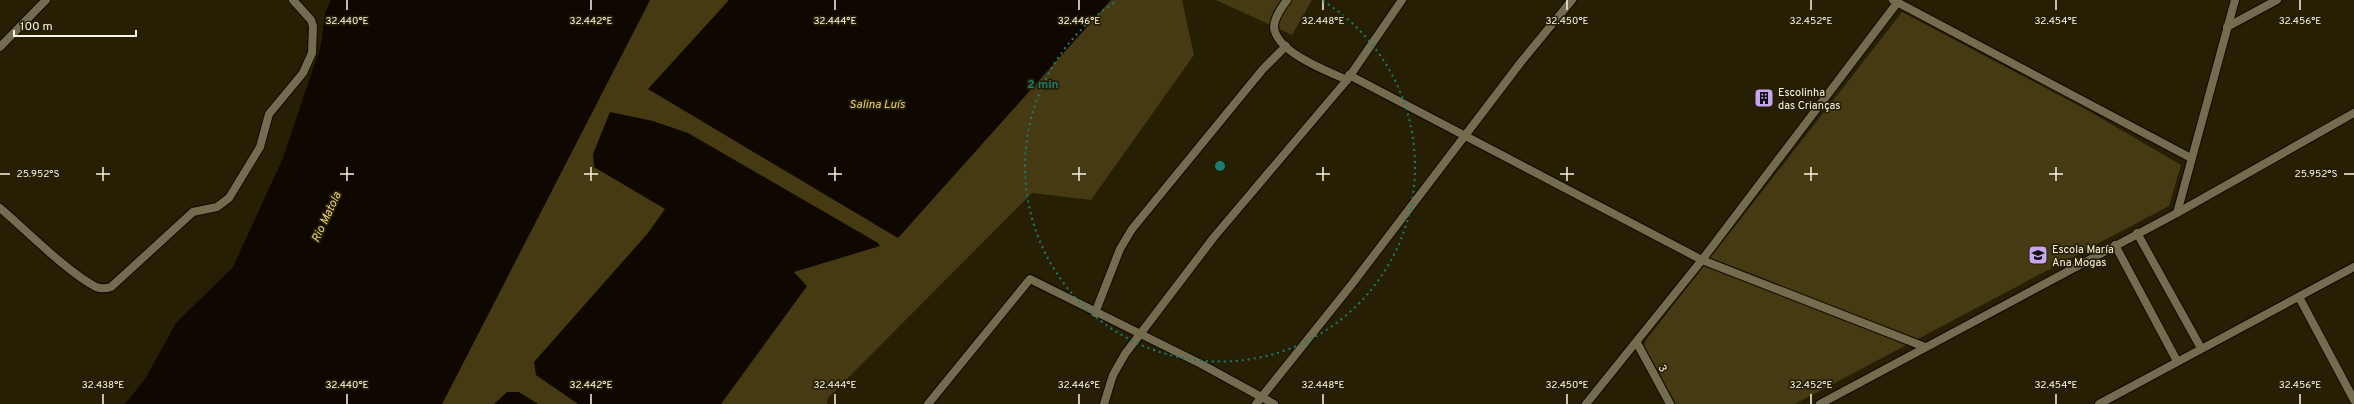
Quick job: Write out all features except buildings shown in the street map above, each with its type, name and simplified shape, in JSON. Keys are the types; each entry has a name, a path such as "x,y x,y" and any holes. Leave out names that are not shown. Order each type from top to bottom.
{"street":[{"path":"0,47 46,0"},
{"path":"0,208 67,266 96,287 104,289 111,288 193,212 217,207 229,198 260,147 269,114 303,73 312,53 313,26 311,20 293,0"},
{"path":"1287,0 1275,20 1274,28 1277,38 1294,54 1311,64 1348,78 1466,136 1702,260 1925,347"},
{"path":"1104,404 1113,375 1125,354 1214,237 1348,78 1402,0"},
{"path":"1259,401 1466,136 1521,62 1572,0"},
{"path":"2177,213 2234,0"},
{"path":"2227,26 2277,0"},
{"path":"1586,404 1637,343 1702,260 1895,1 2191,158"},
{"path":"1095,313 1118,254 1132,229 1263,69 1286,46"},
{"path":"1820,404 2114,245 2177,213 2354,113"},
{"path":"2137,233 2201,348"},
{"path":"2114,245 2176,361"},
{"path":"2099,404 2176,361 2354,267"},
{"path":"928,404 1030,279 1095,313 1141,334 1259,401 1274,404"},
{"path":"2299,297 2354,400"},
{"name":"3","path":"1637,343 1670,404"}],"shaded area":[{"path":"650,0 1182,0 1194,55 1091,200 1032,193 828,398 827,404 442,404"},
{"path":"1216,0 1312,0 1292,35"},
{"path":"1902,12 2087,110 2181,165 2169,206 1795,404 1676,404 1644,346 1646,340"}],"water":[{"name":"Rio Matola","path":"331,0 650,0 442,404 125,404 145,379 176,323 233,267 283,158 321,45 325,13"},
{"name":"Salina Luís","path":"729,0 1111,0 898,238 648,89"},
{"path":"610,112 653,121 688,133 878,243 880,246 794,272 807,286 721,404 578,404 536,375 534,362 648,233 665,209 594,167 593,154"},
{"path":"507,392 519,392 538,404 494,404"}],"place":[{"name":"Escolinha das Crianças","path":"1764,98"},
{"name":"Escola María Ana Mogas","path":"2038,255"}]}
